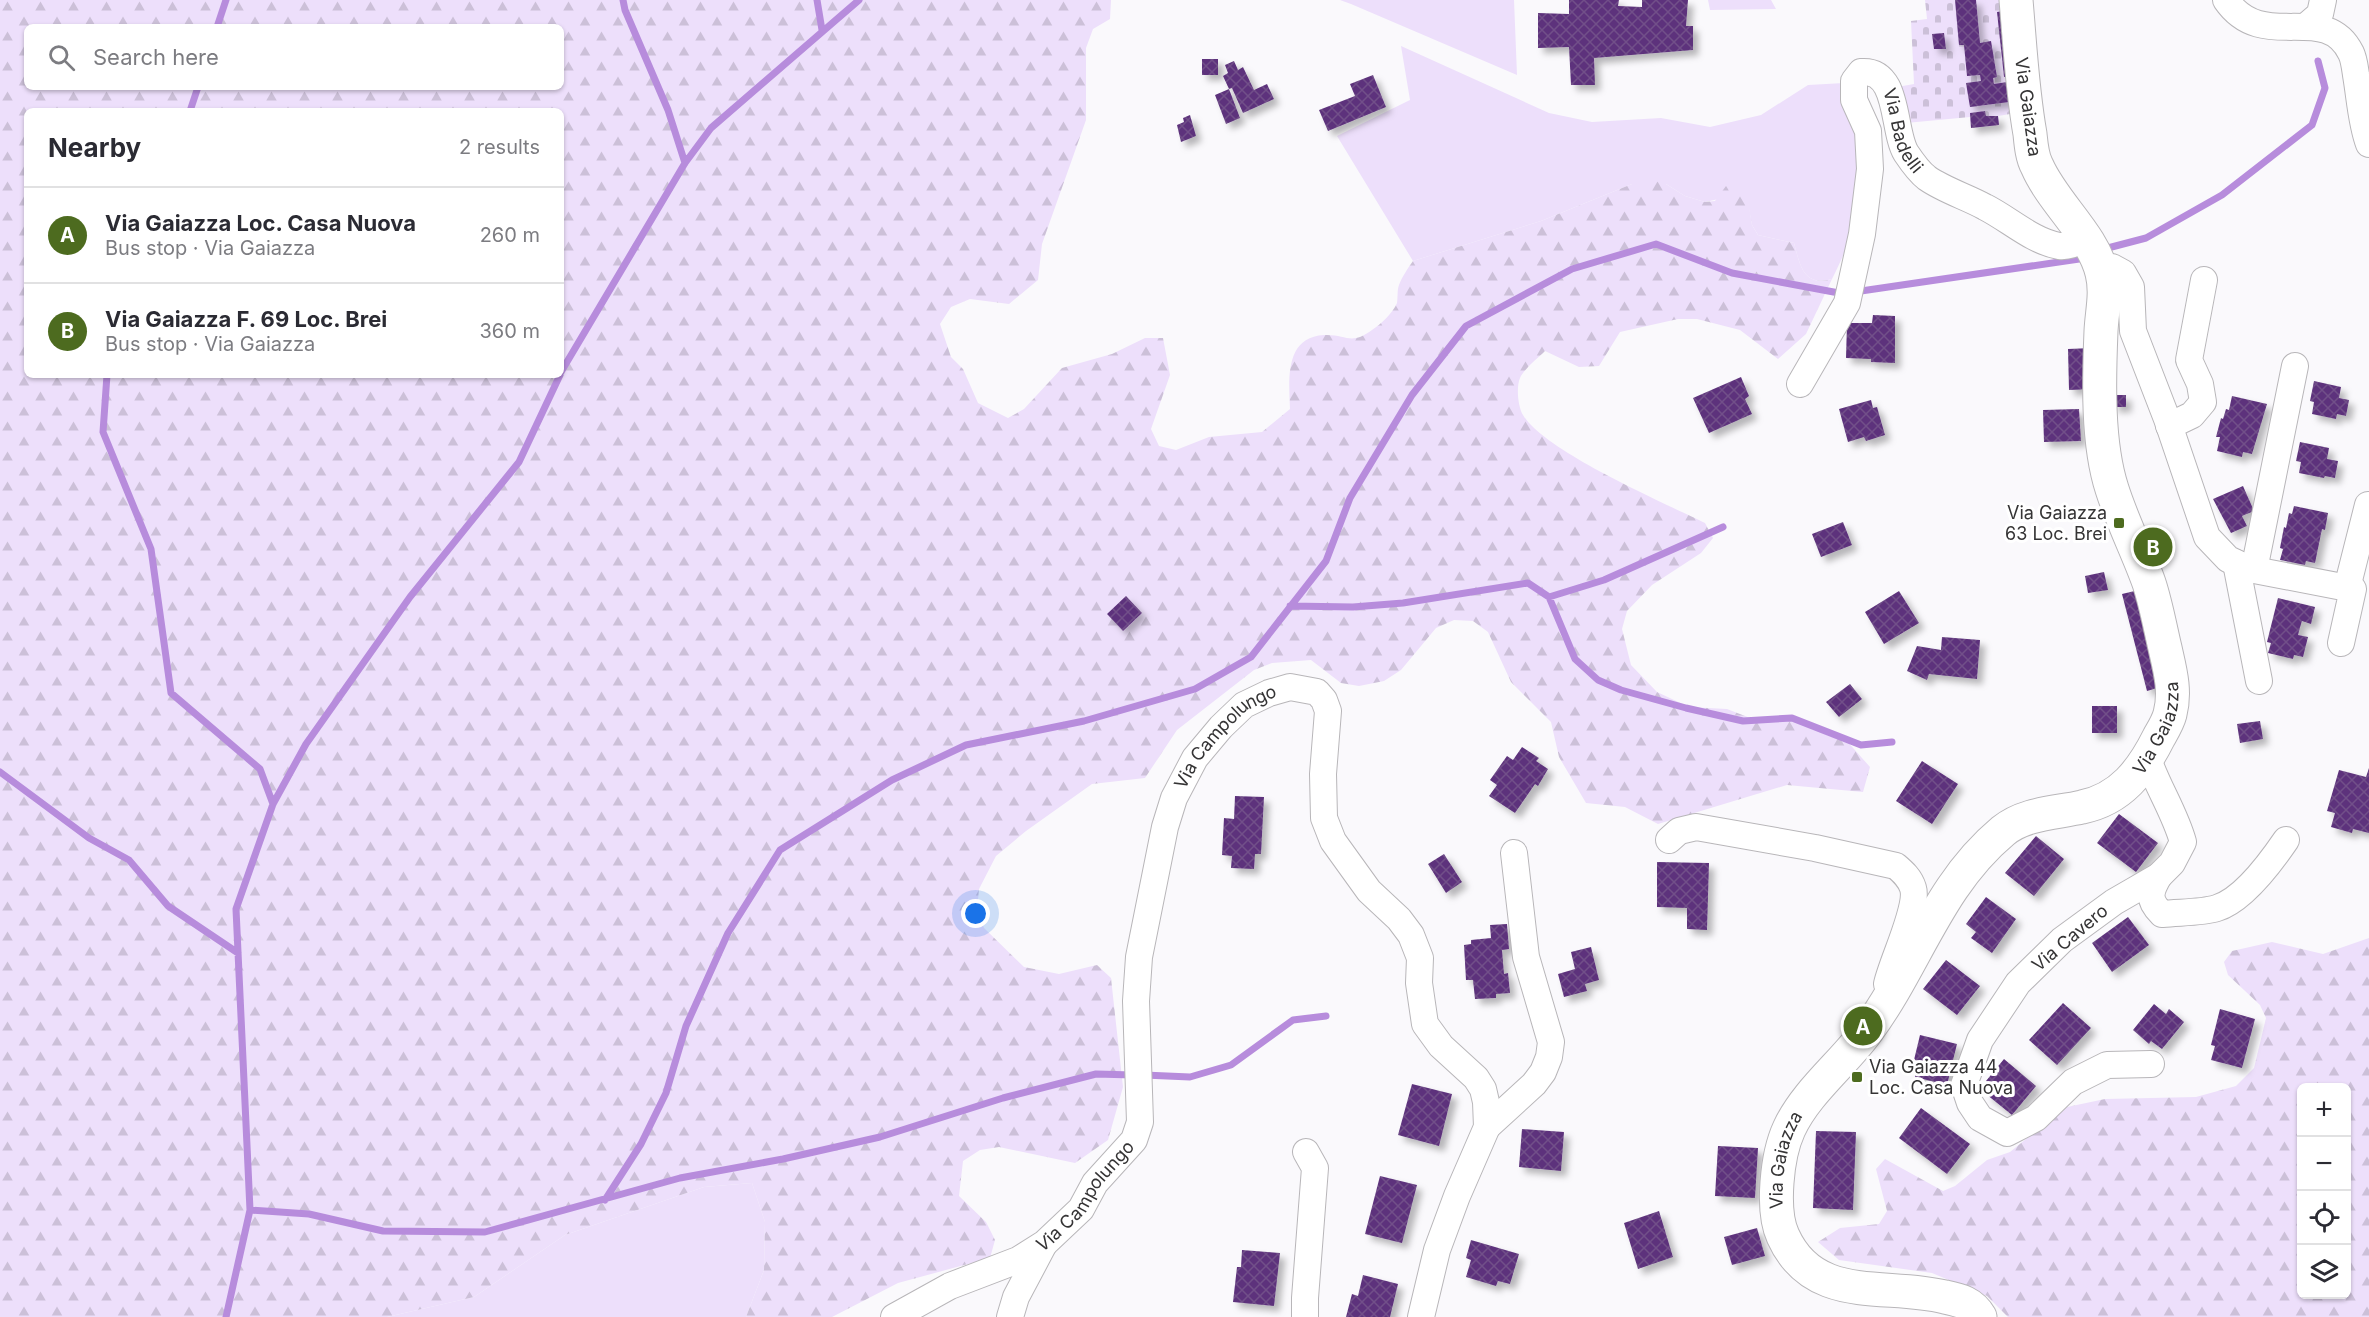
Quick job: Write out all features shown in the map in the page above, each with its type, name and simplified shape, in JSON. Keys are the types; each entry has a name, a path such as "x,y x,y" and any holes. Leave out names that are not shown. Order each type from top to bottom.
{"main road":[{"name":"Via Gaiazza","path":"1980,1317 1974,1308 1959,1300 1923,1292 1832,1283 1815,1276 1792,1253 1781,1232 1776,1202 1782,1149 1788,1130 1798,1113 1867,1032 1943,900 1980,853 2006,828 2022,819 2099,803 2118,792 2131,781 2148,759 2170,716 2173,685 2150,587 2111,487 2101,438 2101,329 2106,292 2101,268 2085,239 2036,165 2025,106 2016,0"}],"street":[{"path":"2226,0 2235,11 2251,23 2270,27 2305,27 2331,32 2341,40 2352,55 2369,144"},
{"path":"2305,27 2320,14 2323,0"},
{"name":"Via Badelli","path":"1800,384 1847,303 1862,234 1870,169 1868,131 1854,100 1854,81 1861,72 1870,72 1880,78 1889,91 1905,150 1927,178 1985,206 2042,241 2059,246 2071,246 2085,239"},
{"path":"2101,268 2112,267 2123,273 2132,287 2133,331 2207,537 2228,559 2245,566 2353,589 2341,643"},
{"path":"2169,426 2192,416 2203,402 2200,384 2189,360 2204,280"},
{"path":"2259,681 2245,566 2295,366"},
{"path":"2347,588 2368,505"},
{"name":"Via Campolungo","path":"894,1317 950,1287 1018,1260 1045,1243 1081,1209 1095,1183 1134,1140 1140,1122 1136,1001 1139,957 1165,827 1174,798 1195,758 1230,718 1254,699 1290,687 1317,692 1324,700 1328,711 1323,774 1324,818 1333,842 1369,891 1399,919 1411,935 1420,958 1419,983 1425,1023 1441,1046 1476,1078 1483,1089 1487,1127 1457,1196 1437,1250 1421,1317"},
{"name":"Via Cavero","path":"2148,759 2155,778 2178,822 2182,842 2172,863 2159,876 2114,902 2062,940 2018,983 1980,1040 1964,1084 1970,1103 1980,1118 2007,1133 2036,1118 2073,1082 2107,1065 2151,1064"},
{"name":"Via Gaiazza","path":"1670,840 1679,831 1696,827 1815,848 1896,866 1906,875 1914,889 1913,904 1886,987 1888,998"},
{"path":"2159,876 2151,891 2153,905 2162,914 2216,908 2233,901 2274,858 2286,840"},
{"path":"1487,1127 1534,1084 1543,1072 1549,1057 1551,1042 1526,957 1514,854"},
{"path":"1305,1317 1315,1168 1306,1152"},
{"path":"1010,1317 1016,1297 1045,1243"}],"green space":[{"path":"0,0 1111,0 1110,19 1093,29 1086,48 1086,120 1042,244 1038,280 1009,304 970,299 951,307 940,324 951,357 963,369 978,403 1008,418 1024,409 1062,368 1112,354 1145,338 1163,338 1170,375 1151,429 1159,446 1176,450 1209,437 1262,432 1290,409 1289,386 1292,362 1295,352 1302,343 1324,335 1358,337 1375,328 1395,307 1399,285 1413,261 1541,221 1632,184 1656,181 1666,184 1685,196 1705,202 1715,201 1726,186 1747,193 1752,225 1758,235 1794,243 1801,266 1809,277 1822,281 1832,279 1806,334 1778,359 1740,330 1697,319 1678,319 1620,332 1599,366 1579,367 1545,351 1522,375 1518,386 1518,397 1523,415 1535,429 1555,444 1606,475 1705,523 1713,538 1701,553 1652,585 1627,611 1622,629 1631,665 1657,692 1689,707 1727,709 1758,721 1795,720 1829,736 1846,740 1870,767 1863,792 1787,785 1658,824 1625,807 1586,803 1559,757 1551,722 1511,682 1488,632 1473,621 1454,620 1436,628 1401,670 1384,681 1359,686 1341,683 1311,660 1272,663 1254,670 1177,730 1145,778 1092,784 1026,831 996,856 979,889 977,910 984,928 1024,967 1059,974 1097,965 1111,978 1123,1087 1108,1140 1075,1163 999,1147 980,1150 963,1161 959,1196 986,1222 995,1240 990,1258 898,1283 832,1317 746,1317 764,1270 765,1222 752,1183 704,1187 565,1235 474,1297 387,1317 0,1317"},
{"path":"1340,0 1514,0 1517,75 1351,4"},
{"path":"1708,0 1771,0 1776,9 1710,10"},
{"path":"1925,0 2007,0 2016,113 1998,116 1999,125 1971,128 1970,117 1906,123 1897,87 1914,84 1911,21 1927,19"},
{"path":"1401,46 1549,113 1592,122 1661,118 1710,127 1761,115 1808,85 1844,83 1860,137 1863,179 1852,231 1832,279 1822,281 1809,277 1801,266 1794,243 1758,235 1752,225 1746,193 1705,202 1685,196 1666,184 1632,184 1541,221 1413,261 1337,136 1410,100"},
{"path":"2369,938 2369,1317 2008,1317 1987,1296 1932,1273 1839,1260 1818,1242 1840,1228 1879,1224 1887,1211 1876,1169 1885,1159 1943,1191 1955,1186 1987,1160 2010,1152 2042,1126 2053,1110 2105,1099 2196,1097 2236,1086 2254,1068 2266,1018 2260,1005 2228,975 2224,962 2232,951 2272,942 2323,954"},
{"path":"752,1183 765,1222 764,1270 746,1317 387,1317 474,1297 565,1235 704,1187"}],"building":[{"path":"1569,0 1619,0 1618,6 1642,7 1642,0 1688,0 1686,26 1693,26 1693,50 1594,58 1595,85 1571,85 1569,47 1538,48 1538,13 1569,14"},
{"path":"1955,0 1976,0 1980,43 1991,41 1997,77 1993,78 1994,84 2007,82 2009,102 1970,107 1966,83 1981,81 1980,75 1967,76 1964,45 1959,45"},
{"path":"2009,10 2014,75 2004,77 1997,12"},
{"path":"1944,33 1946,49 1934,49 1932,34"},
{"path":"1202,59 1218,59 1218,75 1202,75"},
{"path":"1234,61 1238,70 1243,67 1254,90 1267,84 1274,99 1243,113 1232,88 1229,89 1223,76 1228,73 1225,65"},
{"path":"1373,75 1386,107 1328,131 1319,110 1355,96 1350,84"},
{"path":"1229,89 1240,118 1226,124 1215,95"},
{"path":"1985,111 1986,116 1998,116 1999,125 1971,128 1970,113"},
{"path":"1190,115 1196,136 1181,142 1177,125 1184,122 1183,118"},
{"path":"1873,315 1895,316 1895,363 1846,358 1847,323 1872,323"},
{"path":"2092,348 2093,389 2069,390 2068,349"},
{"path":"1741,377 1749,396 1745,399 1752,414 1709,433 1693,398"},
{"path":"2314,381 2341,387 2339,398 2349,400 2346,416 2337,414 2336,419 2312,414 2314,402 2310,401"},
{"path":"2113,395 2126,395 2126,407 2113,407"},
{"path":"2232,396 2267,404 2252,454 2243,452 2242,457 2217,451 2220,437 2216,437 2221,418 2223,419 2226,409 2229,410"},
{"path":"1871,400 1873,408 1877,407 1885,435 1866,441 1864,437 1848,442 1839,409"},
{"path":"2079,409 2081,441 2044,442 2043,410"},
{"path":"2300,442 2329,448 2327,459 2338,461 2335,478 2299,473 2301,462 2296,461"},
{"path":"2243,486 2254,511 2242,516 2247,526 2231,533 2213,499"},
{"path":"2294,506 2328,513 2315,563 2306,561 2305,565 2280,560 2284,527 2286,528 2289,513 2292,514"},
{"path":"1843,522 1852,545 1821,557 1812,534"},
{"path":"2104,572 2108,590 2088,593 2085,576"},
{"path":"2143,589 2164,686 2147,691 2122,594"},
{"path":"1899,591 1919,623 1884,644 1865,612"},
{"path":"1126,596 1142,613 1123,631 1107,614"},
{"path":"2278,598 2315,607 2311,624 2302,621 2298,635 2308,637 2303,657 2294,655 2293,659 2268,653 2271,643 2267,642"},
{"path":"1942,637 1980,640 1977,679 1929,674 1927,680 1907,671 1917,646 1941,650"},
{"path":"1850,684 1862,699 1839,717 1826,702"},
{"path":"2092,706 2117,706 2117,733 2092,733"},
{"path":"2260,721 2263,739 2240,743 2237,724"},
{"path":"1522,747 1539,758 1536,761 1548,769 1538,786 1535,784 1515,813 1489,796 1497,785 1490,780 1507,756 1513,760"},
{"path":"1922,761 1958,784 1932,824 1896,801"},
{"path":"2369,768 2369,833 2353,829 2352,833 2331,827 2335,813 2327,811 2339,770 2366,777"},
{"path":"1235,796 1264,797 1261,854 1255,854 1254,869 1231,868 1232,856 1222,855 1224,818 1234,819"},
{"path":"2119,814 2158,843 2136,872 2097,843"},
{"path":"2036,836 2064,859 2034,896 2005,873"},
{"path":"1444,854 1462,882 1446,893 1428,864"},
{"path":"1657,862 1709,863 1707,930 1687,929 1687,908 1657,907"},
{"path":"1986,897 2016,919 1992,953 1971,938 1976,932 1966,924"},
{"path":"2128,917 2149,945 2112,972 2092,943"},
{"path":"1507,924 1509,949 1502,950 1504,974 1508,973 1510,993 1496,994 1496,998 1475,999 1473,980 1466,980 1464,945 1471,944 1471,940 1491,938 1490,925"},
{"path":"1591,947 1599,980 1585,984 1587,991 1564,997 1558,974 1575,969 1571,952"},
{"path":"1946,960 1980,986 1957,1015 1923,989"},
{"path":"2063,1003 2091,1028 2057,1065 2029,1040"},
{"path":"2154,1004 2166,1014 2169,1009 2184,1022 2162,1049 2151,1041 2149,1044 2133,1030"},
{"path":"2220,1009 2255,1019 2242,1068 2211,1060 2215,1046 2211,1045"},
{"path":"1920,1035 1957,1044 1947,1085 1915,1077 1919,1061 1914,1060"},
{"path":"2004,1059 2036,1086 2012,1115 1986,1094 1993,1086 1986,1081"},
{"path":"1412,1084 1452,1094 1439,1146 1398,1135"},
{"path":"1921,1108 1970,1144 1947,1174 1899,1138"},
{"path":"1522,1129 1564,1132 1561,1171 1519,1167"},
{"path":"1816,1131 1856,1132 1853,1210 1813,1208"},
{"path":"1718,1146 1758,1148 1755,1198 1715,1196"},
{"path":"1380,1176 1417,1185 1402,1243 1365,1234"},
{"path":"1659,1211 1673,1257 1638,1269 1624,1223"},
{"path":"1757,1228 1765,1256 1732,1265 1724,1237"},
{"path":"1471,1240 1519,1254 1510,1284 1498,1281 1496,1286 1466,1277 1471,1260 1466,1258"},
{"path":"1242,1250 1280,1253 1274,1306 1233,1302 1237,1267 1241,1267"},
{"path":"1363,1275 1398,1284 1390,1317 1346,1317 1352,1294 1358,1296"}],"waterway":[{"path":"218,24 226,0"},
{"path":"623,0 625,10 668,110 685,163"},
{"path":"817,0 822,30"},
{"path":"564,367 685,163 711,128 859,0"},
{"path":"2104,249 2146,238 2222,195 2312,125 2325,88 2318,61"},
{"path":"191,108 197,90"},
{"path":"605,1200 641,1144 666,1093 686,1026 728,933 780,850 892,780 966,745 1084,721 1195,689 1251,657 1326,561 1350,498 1412,395 1466,326 1572,269 1656,244 1732,273 1839,293"},
{"path":"1861,291 2086,258"},
{"path":"107,378 103,432 151,549 171,693 260,769 273,804"},
{"path":"226,1317 250,1210 236,909 273,804 306,744 410,597 519,462 559,378"},
{"path":"1549,597 1604,580 1723,527"},
{"path":"1290,606 1353,607 1403,603 1528,583 1549,597 1575,659 1598,680 1621,690 1743,721 1792,718 1861,745 1892,742"},
{"path":"0,772 89,838 129,860 168,906 238,953"},
{"path":"1144,1075 1190,1077 1231,1065 1293,1020 1326,1016"},
{"path":"250,1210 309,1214 383,1231 485,1232 680,1178 783,1159 880,1137 1003,1098 1096,1074 1133,1075"}],"place":[{"name":"Via Gaiazza 63 Loc. Brei","path":"2119,523"},
{"name":"Via Gaiazza F. 69 Loc. Brei","path":"2153,547"},
{"name":"Via Gaiazza Loc. Casa Nuova","path":"1863,1026"},
{"name":"Via Gaiazza 44 Loc. Casa Nuova","path":"1857,1077"}]}
